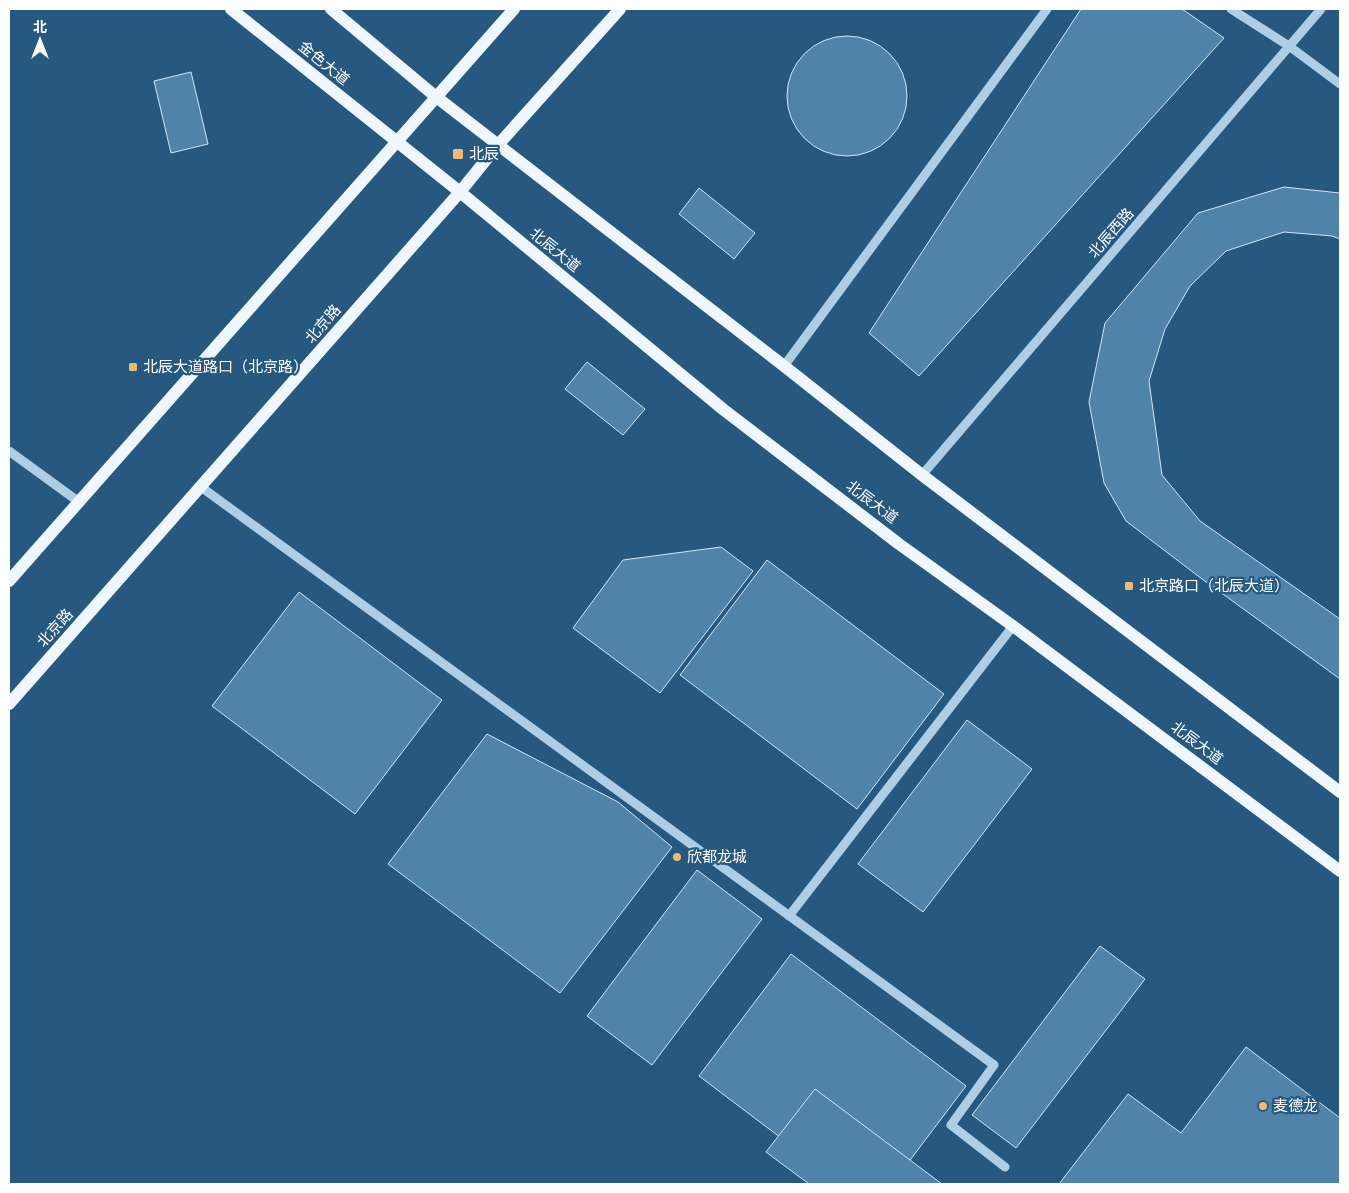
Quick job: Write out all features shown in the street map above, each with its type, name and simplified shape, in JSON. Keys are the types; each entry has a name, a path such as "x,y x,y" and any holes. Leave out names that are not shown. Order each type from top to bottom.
{"main road":[{"name":"金色大道","path":"231,9 396,142"},
{"path":"331,9 498,145 922,475 1340,792"},
{"path":"9,581 514,9"},
{"name":"北京路","path":"9,704 460,192 498,145 620,9"},
{"name":"北辰大道","path":"396,142 460,192 724,410 899,544 1013,626 1340,871"}],"street":[{"path":"784,366 1047,9"},
{"path":"1231,9 1289,46 1340,84"},
{"name":"北辰西路","path":"922,475 1320,9"},
{"path":"9,451 79,502"},
{"path":"201,487 994,1065 951,1125 1005,1167"},
{"path":"789,916 1013,626"}],"building":[{"path":"1081,9 1182,9 1224,38 919,376 869,333"},
{"path":"847,36 870,40 890,53 903,73 907,96 903,119 890,139 870,152 847,156 824,152 804,139 791,119 787,96 791,73 804,53 824,40"},
{"path":"191,72 208,144 171,153 154,81"},
{"path":"1284,187 1340,193 1340,239 1332,236 1284,232 1226,251 1190,286 1165,329 1149,381 1162,475 1200,521 1340,619 1340,679 1126,521 1104,483 1089,402 1105,323 1198,213"},
{"path":"699,188 755,233 734,259 679,214"},
{"path":"587,362 645,409 623,435 565,389"},
{"path":"721,547 753,571 660,693 573,628 623,560"},
{"path":"767,560 944,694 857,809 680,675"},
{"path":"299,592 442,700 355,814 212,706"},
{"path":"967,720 1032,769 923,912 858,864"},
{"path":"487,734 618,802 672,847 560,993 388,864"},
{"path":"697,870 762,919 652,1065 587,1016"},
{"path":"1100,946 1145,979 1016,1148 972,1115"},
{"path":"791,954 966,1086 892,1184 842,1184 699,1076"},
{"name":"麦德龙","path":"1246,1047 1340,1118 1340,1184 1059,1184 1128,1094 1181,1133"},
{"path":"815,1089 942,1184 809,1184 766,1152"}],"place":[{"name":"北辰","path":"458,154"},
{"name":"北辰大道路口（北京路）","path":"133,367"},
{"name":"北京路口（北辰大道）","path":"1129,586"},
{"name":"欣都龙城","path":"677,857"},
{"name":"麦德龙","path":"1263,1106"}]}
